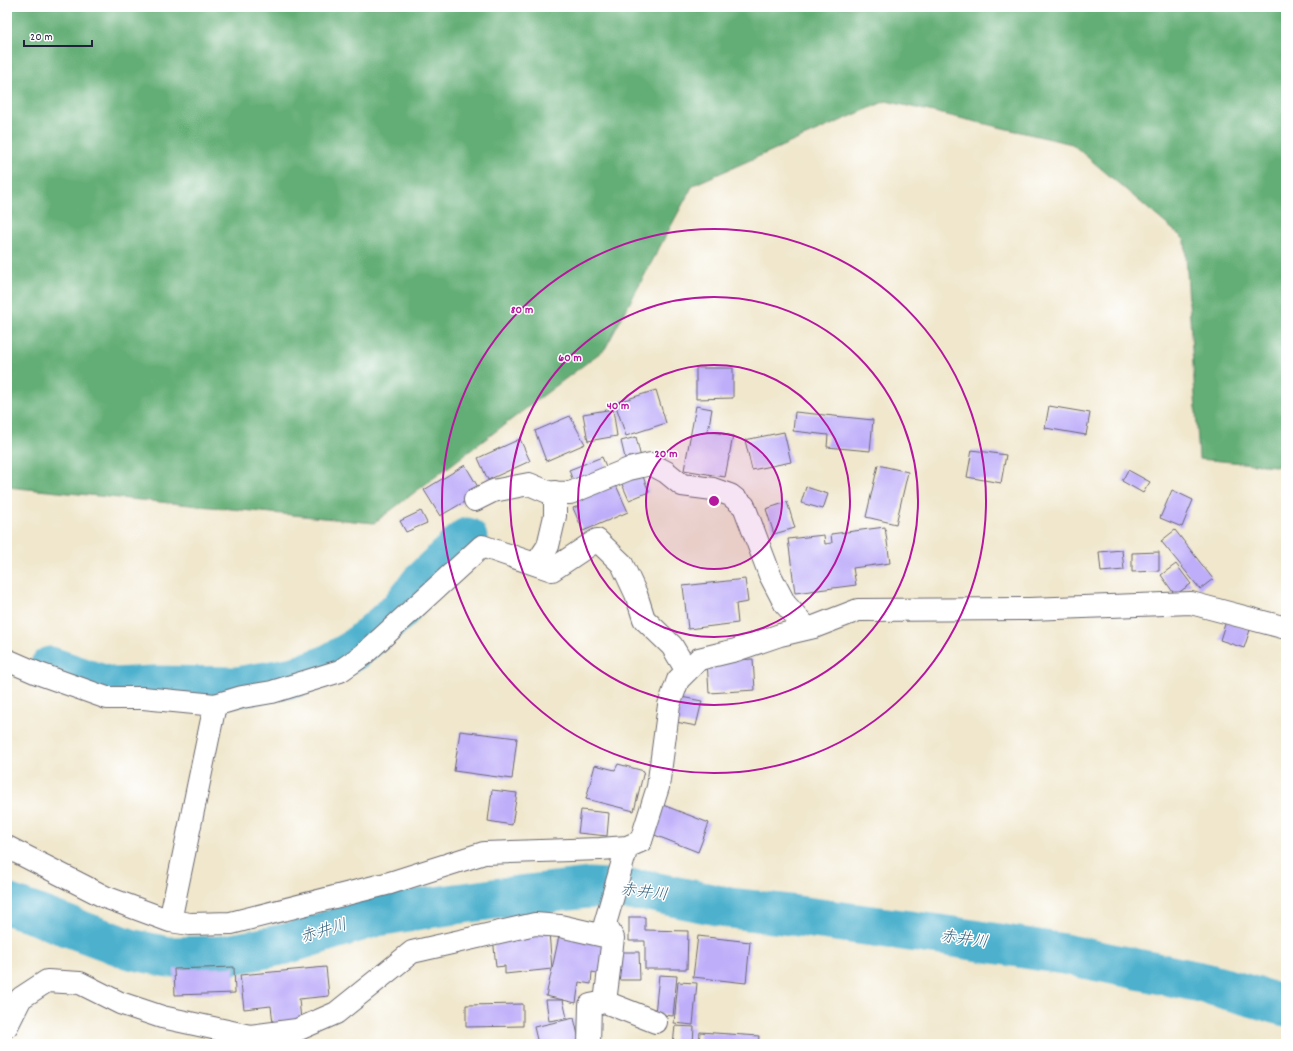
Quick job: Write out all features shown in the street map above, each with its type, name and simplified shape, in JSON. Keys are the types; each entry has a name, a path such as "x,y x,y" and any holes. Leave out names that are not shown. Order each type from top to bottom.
{"street":[{"path":"475,500 493,491 529,484 548,492 570,493 628,469 651,464 666,472 682,485 713,489 730,495 744,506 770,576 785,604 807,628"},
{"path":"536,564 548,546 555,516 555,492"},
{"path":"7,660 37,673 107,698 143,698 214,705 242,697 272,692 340,671 364,655 482,546 552,570 598,540 622,564 636,594 644,620 672,646 687,671"},
{"path":"7,847 105,897 170,921 190,924 231,923 390,883 484,854 627,847 641,841 658,787 669,705 678,680 699,659 736,650 780,635 807,628 858,610 1029,610 1191,603 1286,628"},
{"path":"170,921 214,705"},
{"path":"605,1002 609,931 627,847"},
{"path":"7,1026 21,998 47,981 80,983 120,1003 162,1017 250,1036 297,1030 336,1013 412,952 535,924 609,931"},
{"path":"589,1044 590,1005 605,1002 656,1022"}],"green space":[{"path":"7,7 1286,7 1286,467 1199,459 1185,240 1072,144 886,101 693,185 605,349 374,523 7,487"}],"building":[{"path":"696,368 733,368 733,398 696,399"},
{"path":"656,390 666,423 626,436 615,403"},
{"path":"696,406 712,409 708,431 733,436 725,477 684,470"},
{"path":"1049,406 1090,413 1086,435 1045,428"},
{"path":"613,409 617,436 588,441 583,414"},
{"path":"795,412 873,420 870,451 827,447 828,435 793,431"},
{"path":"570,416 585,444 546,461 535,431"},
{"path":"784,432 791,462 752,470 745,440"},
{"path":"636,437 641,458 626,462 621,441"},
{"path":"520,439 530,461 488,480 478,458"},
{"path":"972,450 1006,455 1001,483 967,477"},
{"path":"602,457 608,471 574,484 569,470"},
{"path":"465,465 481,492 440,516 424,490"},
{"path":"878,465 908,472 896,524 866,517"},
{"path":"1128,470 1150,482 1143,493 1122,481"},
{"path":"642,474 649,492 629,500 621,482"},
{"path":"615,483 628,512 583,531 573,508 579,506 576,500"},
{"path":"806,487 828,494 823,509 801,503"},
{"path":"1172,490 1193,500 1182,527 1160,518"},
{"path":"787,502 795,528 774,534 766,509"},
{"path":"421,511 427,523 406,532 400,521"},
{"path":"885,527 890,563 853,568 856,585 795,593 788,539 824,535 825,544 832,543 831,534"},
{"path":"1175,530 1213,579 1200,589 1161,541"},
{"path":"1122,550 1124,570 1101,572 1099,552"},
{"path":"1159,552 1159,571 1132,572 1132,553"},
{"path":"1176,564 1191,584 1175,595 1161,575"},
{"path":"745,579 748,602 736,604 738,623 688,629 683,586"},
{"path":"1226,621 1250,630 1244,648 1220,640"},
{"path":"753,659 755,690 709,693 707,661"},
{"path":"681,697 702,701 696,726 676,722"},
{"path":"460,731 517,738 512,779 454,771"},
{"path":"618,764 644,771 634,811 586,799 595,765 615,770"},
{"path":"492,790 517,793 512,825 488,821"},
{"path":"663,805 709,823 698,852 652,834"},
{"path":"581,810 609,813 607,836 578,833"},
{"path":"629,917 645,917 645,930 688,931 687,969 645,969 645,941 629,941"},
{"path":"549,932 552,969 505,974 505,966 496,967 493,937"},
{"path":"559,936 607,945 602,974 592,972 591,984 579,982 576,1003 546,996"},
{"path":"698,936 750,942 746,983 693,977"},
{"path":"616,952 639,952 640,980 616,980"},
{"path":"234,967 235,993 175,995 174,969"},
{"path":"326,967 329,996 299,999 301,1020 273,1023 271,1006 244,1009 240,975"},
{"path":"659,975 677,976 673,1016 655,1014"},
{"path":"678,982 697,983 693,1025 674,1023"},
{"path":"546,1000 563,1000 567,1018 549,1021"},
{"path":"523,1004 523,1026 466,1027 466,1005"},
{"path":"574,1018 580,1044 538,1044 534,1027"},
{"path":"675,1026 694,1027 693,1044 673,1044"},
{"path":"700,1032 759,1036 758,1044 699,1044"}],"waterway":[{"path":"50,667 112,688 154,686 237,687 295,677 328,665 354,650 399,611 423,580 467,538"},
{"name":"赤井川","path":"7,904 130,949 168,957 222,956 286,944 377,916 427,908 588,888 648,891 731,908 947,936 1064,954 1205,983 1286,1006"}]}
